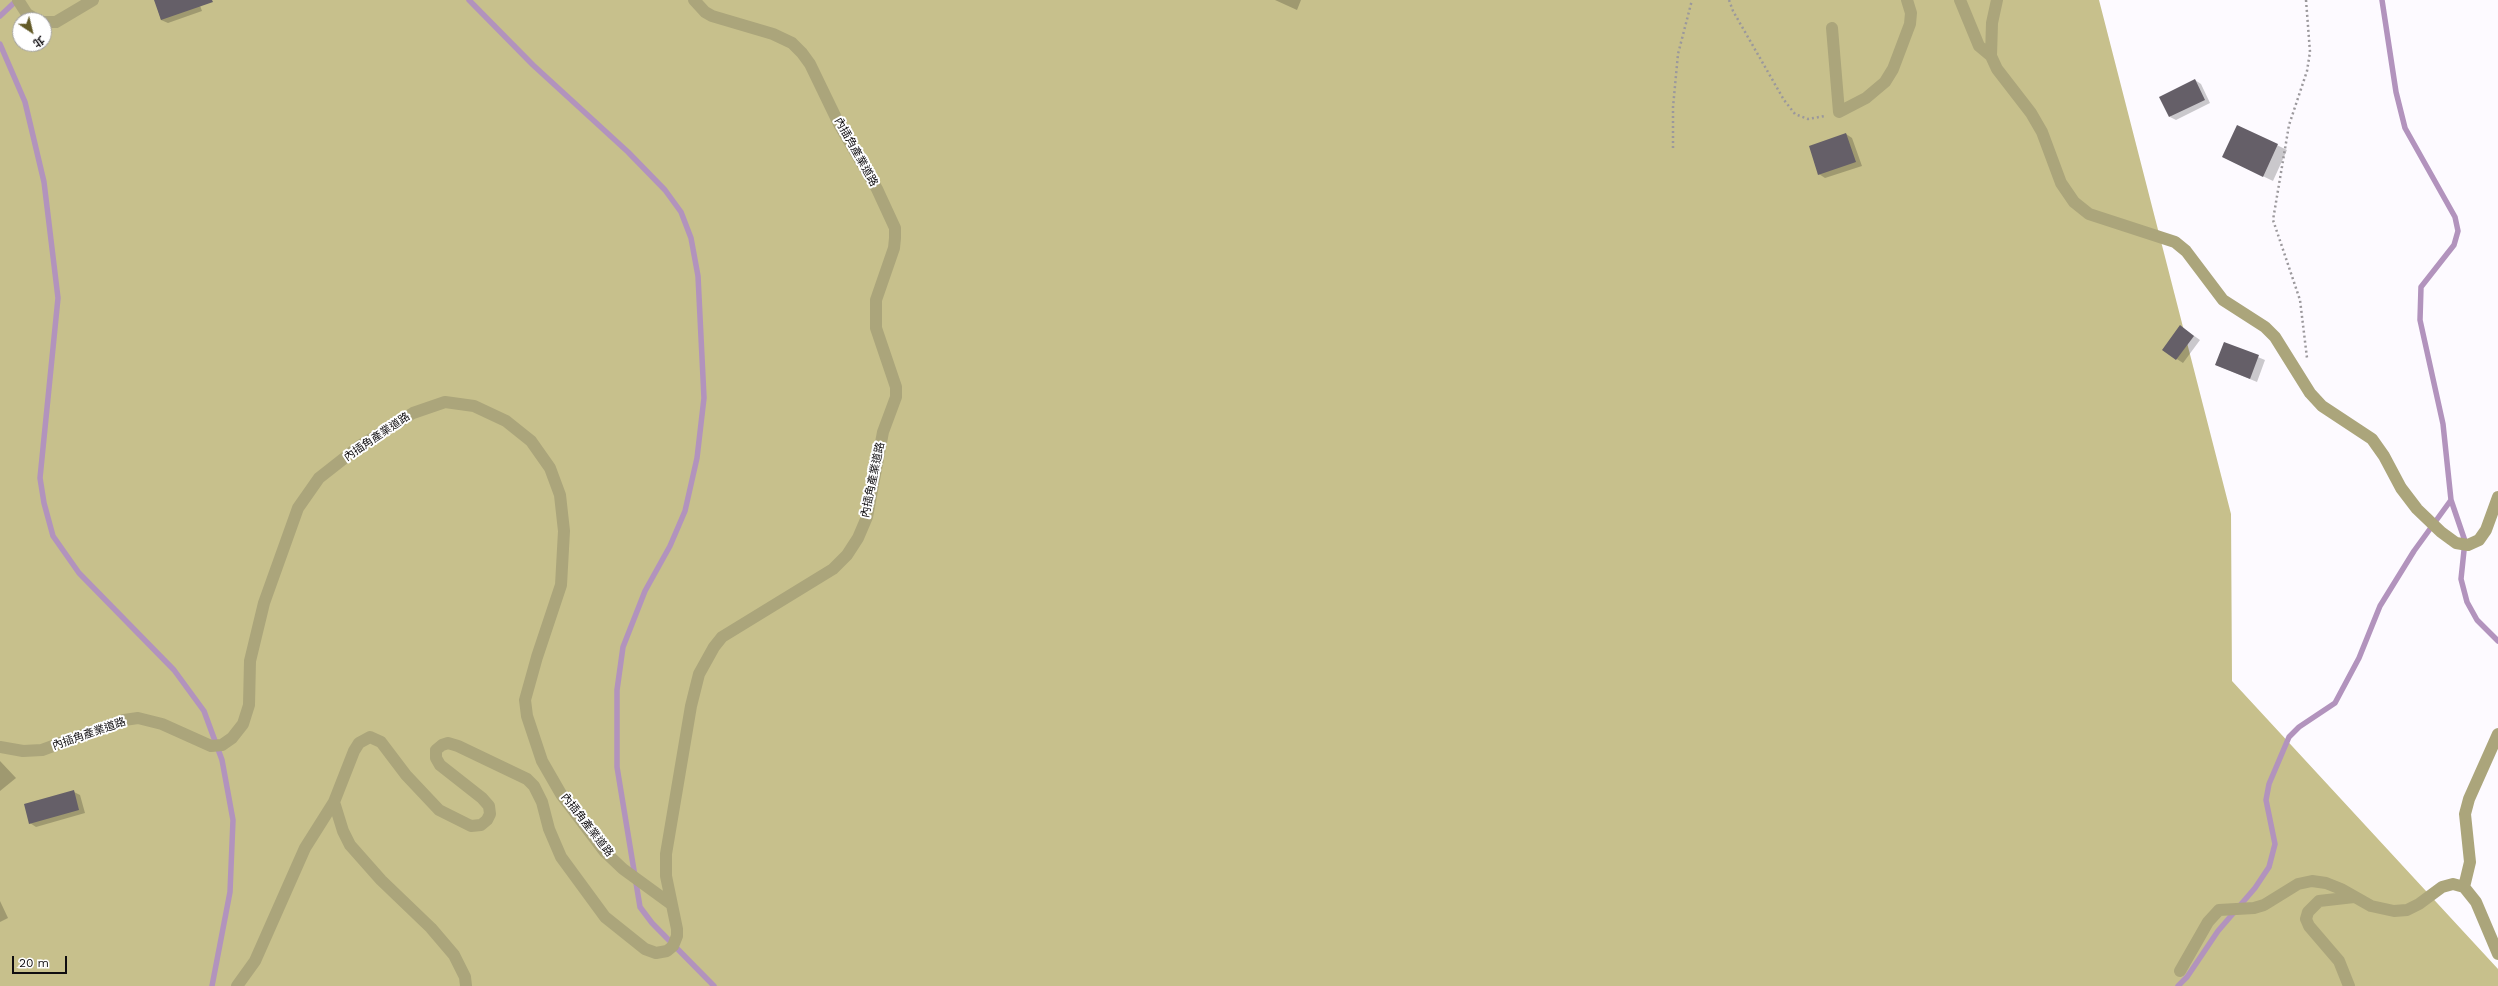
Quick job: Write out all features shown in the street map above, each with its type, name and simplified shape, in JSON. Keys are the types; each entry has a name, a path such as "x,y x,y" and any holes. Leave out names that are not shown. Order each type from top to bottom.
{"street":[{"path":"18,0 26,12"},
{"path":"52,22 56,22 93,0"},
{"name":"內插角產業道路","path":"671,904 666,854 691,706 699,674 714,647 722,637 833,570 847,555 858,538 867,517 883,432 896,397 893,375 876,328 874,312 876,300 894,248 895,228 877,189 839,124 810,64 802,53 792,43 773,34 712,16 705,12 694,0"},
{"path":"1832,28 1839,112 1866,98 1885,82 1893,69 1910,24 1911,13 1908,0"},
{"path":"1960,0 1979,46 1991,56 1997,69 2030,112 2042,132 2062,183 2074,202 2089,214 2175,242 2186,251 2223,300 2265,327 2275,337 2310,394 2322,406 2372,439 2417,509 2440,532 2456,543 2468,545 2479,540 2486,530 2498,497"},
{"path":"1991,56 1992,24 1997,0"},
{"name":"內插角產業道路","path":"0,747 23,751 42,750 124,720 138,718 162,724 216,746 232,738 243,724 249,705 250,661 264,603 298,508 319,478 361,445 413,413 444,402 474,406 506,421 531,441 550,468 560,495 564,531 561,585 537,657 525,700 527,716 542,761 561,794 605,852 646,887 671,904"},
{"path":"2464,887 2470,862 2465,814 2469,798 2498,734"},
{"path":"237,986 255,961 305,848 334,802 354,751 359,743 370,737 381,742 406,774 439,810 464,824 481,825 490,814 489,806 482,798 440,765 436,758 436,750 442,745 448,743 458,746 527,780 534,786 561,857 605,917 645,949 656,953 667,951 675,941 671,904"},
{"path":"334,802 343,832 350,845 381,880 431,928 454,956 465,977 466,986"},
{"path":"2180,972 2208,922 2220,910 2254,908 2264,905 2298,884 2312,881 2341,889 2354,898 2371,906 2394,911 2407,910 2419,904 2442,887 2453,884 2464,887 2476,902 2498,954"},
{"path":"2349,986 2339,961 2309,926 2306,919 2308,912 2319,902 2354,898"}],"path":[{"path":"1673,148 1673,107 1678,54 1692,0"},
{"path":"1729,0 1733,11 1784,100 1795,114 1808,119 1839,112"},
{"path":"2302,380 2307,358 2300,300 2273,220 2289,125 2307,71 2310,52 2306,0"}],"shaded area":[{"path":"0,0 2099,0 2231,514 2232,681 2498,969 2498,986 0,986"}],"building":[{"path":"154,0 212,0 213,2 161,20"},
{"path":"2195,79 2205,100 2169,117 2159,97"},
{"path":"2237,125 2278,144 2263,177 2222,157"},
{"path":"1846,133 1856,162 1818,175 1809,146"},
{"path":"2180,325 2194,336 2176,360 2162,350"},
{"path":"2224,342 2259,355 2250,379 2215,365"},
{"path":"74,790 79,810 29,824 24,804"}],"waterway":[{"path":"0,16 17,0"},
{"path":"469,0 533,65 628,152 665,190 681,212 691,238 698,276 704,398 697,458 685,511 670,546 645,591 623,647 617,690 617,767 640,907 652,923 714,986"},
{"path":"2382,0 2396,92 2405,128 2455,217 2458,231 2454,245 2421,287 2420,320 2443,424 2451,500 2465,541 2461,579 2467,602 2477,620 2498,641"},
{"path":"0,44 25,102 44,182 58,298 40,478 44,503 53,536 79,573 174,670 204,711 222,760 233,820 230,892 212,986"},
{"path":"2178,986 2187,977 2218,931 2255,888 2269,867 2275,844 2266,800 2269,784 2289,737 2299,727 2335,703 2359,658 2380,606 2414,551 2451,500"}]}
